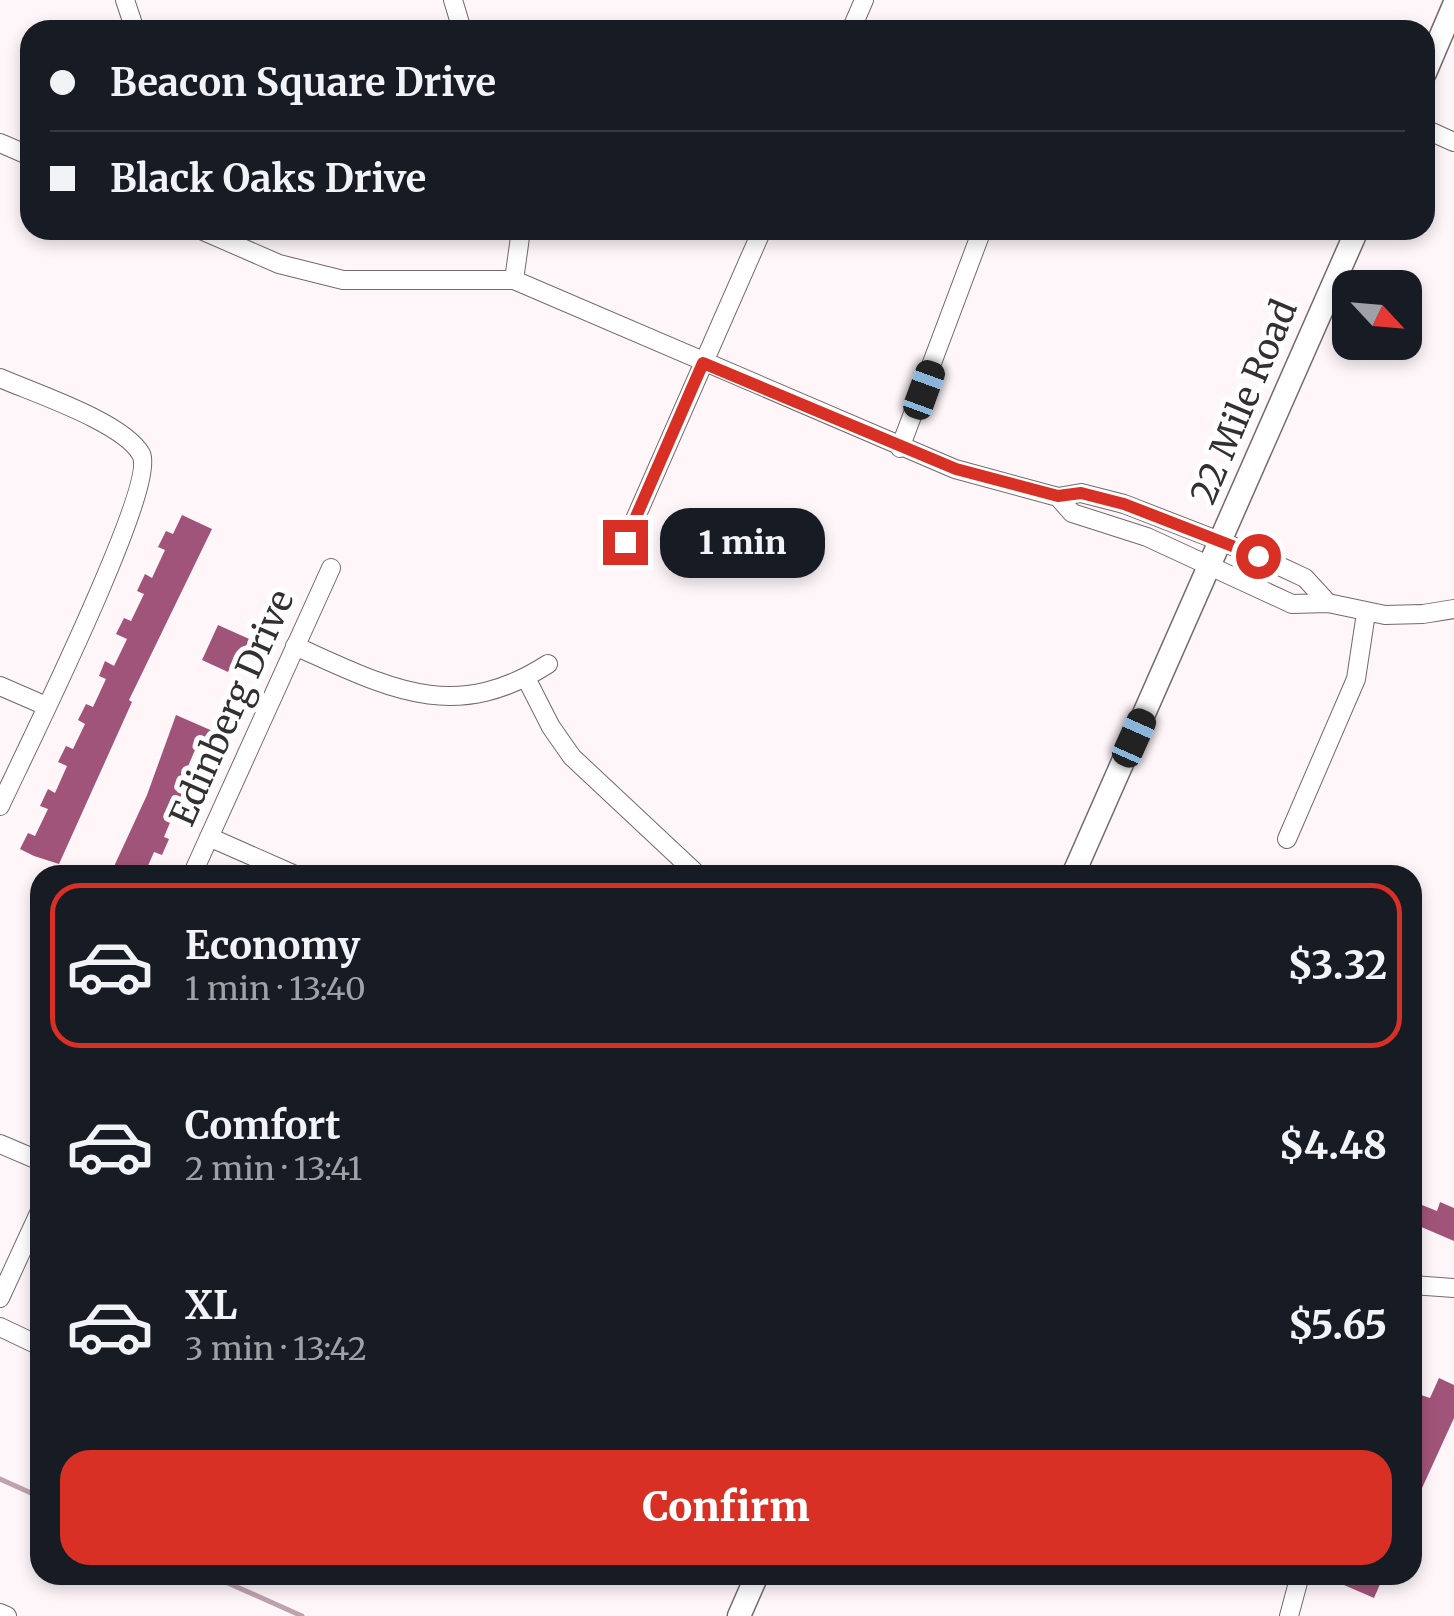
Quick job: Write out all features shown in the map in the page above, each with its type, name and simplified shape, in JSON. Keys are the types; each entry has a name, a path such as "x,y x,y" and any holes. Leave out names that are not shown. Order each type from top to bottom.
{"street":[{"path":"1435,50 1454,5"},
{"path":"224,240 279,264 342,280 514,280 956,469 1058,496 1081,493 1124,504 1222,542 1296,572 1328,603"},
{"path":"514,280 520,240"},
{"path":"625,542 758,240"},
{"path":"900,448 978,240"},
{"name":"22 Mile Road","path":"1077,865 1353,240"},
{"path":"0,378 105,426 128,441 143,458 129,522 0,806"},
{"path":"1058,496 1072,512 1134,532 1292,604 1328,603 1366,612 1422,614 1454,609"},
{"name":"Edinberg Drive","path":"196,865 331,568"},
{"path":"1287,838 1356,679 1366,612"},
{"path":"295,646 396,690 436,698 473,696 526,678 548,664"},
{"path":"526,678 550,727 572,757 687,865"},
{"path":"0,686 46,706"},
{"path":"209,837 272,865"},
{"path":"0,1144 30,1157"},
{"path":"0,1298 30,1233"},
{"path":"1422,1286 1454,1288"},
{"path":"0,1327 30,1341"},
{"path":"739,1616 753,1585"},
{"path":"1290,1616 1298,1585"}],"building":[{"path":"182,515 212,529 129,700 132,702 59,864 34,856 20,849 28,833 35,836 48,809 40,806 48,789 55,793 67,766 58,762 66,746 73,749 85,724 78,720 86,704 93,707 106,679 99,676 105,661 114,666 127,639 116,634 124,618 131,621 144,594 137,591 145,574 152,578 165,550 158,547 166,531 173,534"},
{"path":"218,625 256,642 250,657 237,652 228,672 202,660"},
{"path":"176,715 215,732 208,747 198,743 177,792 186,796 180,810 176,808 164,837 169,839 162,855 154,852 148,865 115,865 147,795"},
{"path":"1440,1202 1454,1208 1454,1241 1422,1227 1422,1205 1437,1211"},
{"path":"1439,1378 1454,1385 1454,1418 1422,1488 1422,1395 1430,1398"},
{"path":"1344,1585 1380,1585 1374,1598"}],"waterway":[{"path":"0,1479 30,1492"},
{"path":"232,1585 302,1616"}],"route":[{"path":"625,542 703,363 956,469 1058,496 1081,493 1124,504 1258,556"}]}
